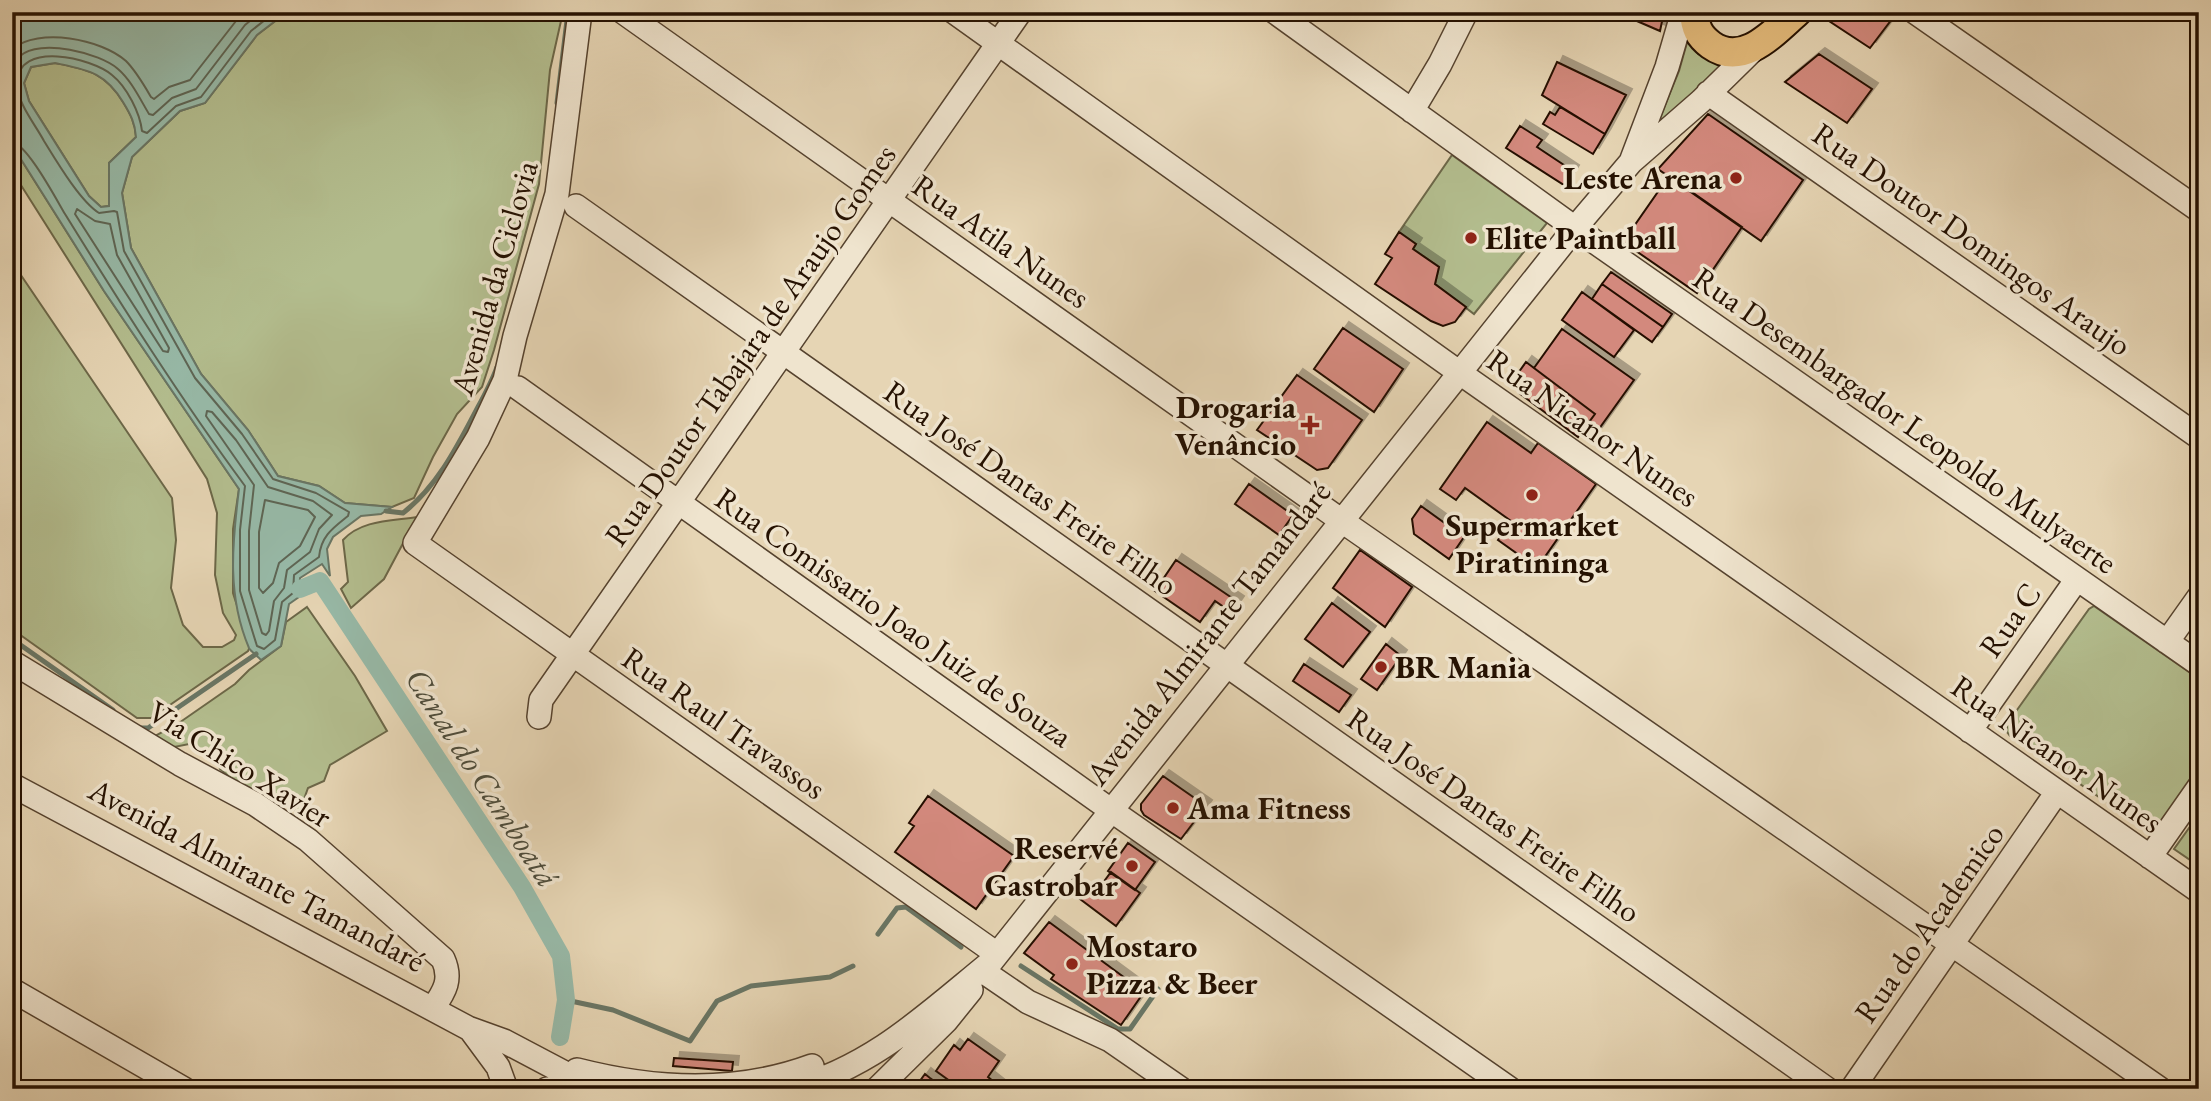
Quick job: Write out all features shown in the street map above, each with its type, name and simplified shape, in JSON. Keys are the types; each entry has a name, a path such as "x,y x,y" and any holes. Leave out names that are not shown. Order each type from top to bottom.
{"main road":[{"path":"1694,12 1699,35 1715,48 1729,53 1743,51 1759,44"},
{"name":"Avenida Almirante Tamandaré","path":"1759,44 1797,12"}],"street":[{"name":"Avenida da Ciclovia","path":"415,543 478,438 505,380 515,336 557,194 580,12"},
{"name":"Rua Atila Nunes","path":"623,12 1342,521"},
{"name":"Rua Nicanor Nunes","path":"954,12 1460,373 2199,891"},
{"name":"Rua Doutor Tabajara de Araujo Gomes","path":"538,717 541,700 1020,12"},
{"name":"Rua Desembargador Leopoldo Mulyaerte","path":"1275,12 1575,228 2199,664"},
{"path":"1412,111 1466,12"},
{"name":"Avenida Almirante Tamandaré","path":"1631,162 1667,67 1683,12"},
{"path":"1915,12 2199,210"},
{"name":"Avenida Almirante Tamandaré","path":"791,1089 849,1068 889,1044 991,962 1575,228 1631,162 1759,44"},
{"name":"Rua Doutor Domingos Araujo","path":"1708,93 2199,437"},
{"name":"Rua José Dantas Freire Filho","path":"576,206 1827,1089"},
{"name":"Rua Comissario Joao Juiz de Souza","path":"518,388 1112,811 1510,1089"},
{"path":"1342,521 2160,1089"},
{"name":"Rua Raul Travassos","path":"415,543 991,962 1028,1002 1110,1040 1181,1089"},
{"name":"Rua C","path":"1970,731 2077,579"},
{"path":"2167,642 2199,597"},
{"name":"Via Chico Xavier","path":"12,662 255,804 308,840 437,952 448,969 448,979 446,988 433,1008"},
{"name":"Avenida Almirante Tamandaré","path":"12,785 468,1028 504,1041 595,1089"},
{"path":"2150,857 2199,787"},
{"name":"Rua do Academico","path":"1852,1089 2057,792"},
{"path":"547,1063 629,1081 665,1085 714,1086 755,1082 799,1071 837,1057 891,1027 945,986 991,962"},
{"path":"877,1089 946,1021 991,962"},
{"path":"12,990 184,1089"},
{"name":"Avenida Almirante Tamandaré","path":"468,1028 498,1067 506,1089"},
{"path":"829,1076 842,1076 867,1089"},
{"path":"547,1089 565,1086 587,1089"}],"shaded area":[{"path":"287,12 563,12 550,70 539,184 482,387 457,414 414,498 392,507 345,503 319,486 278,476 248,430 201,374 131,248 122,193 132,157 180,111 205,103 257,35"},
{"path":"1688,39 1698,54 1722,66 1654,132 1679,71"},
{"path":"55,63 102,78 116,92 132,119 136,137 109,163 109,206 101,207 89,196 29,101 24,83 31,67"},
{"path":"12,145 104,291 239,489 233,529 233,593 250,646 248,651 151,718 137,718 12,629 12,262 172,498 176,540 171,588 183,625 203,647 222,647 234,640 236,635 223,613 215,575 217,513 207,479 12,171"},
{"name":"Elite Paintball","path":"1452,155 1547,223 1474,314 1435,284 1439,267 1413,249 1416,244 1399,232"},
{"path":"417,517 384,579 351,608 341,589 348,582 343,540 350,533 367,525"},
{"path":"2094,606 2199,679 2199,776 2158,832 2150,832 2007,732 2007,724 2089,609"},
{"path":"307,607 355,676 387,731 330,765 324,781 308,788 302,815 288,805 276,806 233,780 220,769 218,761 189,744 164,749 149,739 176,725 235,684 281,646 286,622"},
{"path":"2199,814 2199,866 2174,849"}],"water":[{"path":"12,12 287,12 257,35 205,103 180,111 132,157 122,193 131,248 201,374 248,430 278,476 319,486 345,503 392,507 381,514 361,516 333,537 327,549 330,576 322,564 300,578 299,597 289,604 281,646 261,660 249,648 234,590 233,550 239,489 104,291 12,145","holes":["55,63 102,78 116,92 134,123 136,137 109,163 109,206 101,207 89,196 29,101 24,83 31,67"]}],"building":[{"path":"1616,12 1664,12 1660,31"},
{"path":"1828,12 1892,12 1895,15 1870,48 1823,17"},
{"path":"1819,54 1872,89 1847,123 1785,82"},
{"path":"1557,62 1626,95 1605,134 1542,95"},
{"path":"1560,107 1605,134 1593,154 1543,124 1550,112 1555,115"},
{"name":"Leste Arena","path":"1708,114 1803,180 1761,241 1658,169"},
{"path":"1520,126 1542,140 1537,147 1573,171 1564,185 1506,148"},
{"path":"1669,176 1742,227 1697,293 1623,242"},
{"path":"1399,232 1416,244 1413,249 1439,267 1435,284 1466,307 1455,322 1443,326 1431,321 1375,284 1392,258 1385,254"},
{"path":"1611,272 1672,314 1663,327 1602,284"},
{"path":"1602,284 1663,327 1652,342 1592,299"},
{"path":"1582,292 1634,330 1614,357 1562,320"},
{"path":"1343,328 1403,369 1374,412 1314,369"},
{"path":"1562,329 1634,380 1596,433 1586,426 1595,414 1534,368"},
{"path":"1526,362 1595,414 1578,437 1519,393 1516,376"},
{"name":"Drogaria Venâncio","path":"1297,375 1362,420 1328,468 1317,470 1257,430"},
{"name":"Supermarket Piratininga","path":"1487,422 1531,453 1538,443 1596,484 1537,568 1498,540 1511,521 1465,488 1456,500 1440,489"},
{"path":"1249,484 1293,515 1279,535 1235,504"},
{"path":"1421,506 1464,537 1449,559 1414,534 1412,519"},
{"path":"1360,550 1412,587 1385,627 1333,588"},
{"path":"1176,560 1238,602 1231,612 1215,601 1200,622 1155,591"},
{"path":"1332,603 1370,632 1343,667 1305,639"},
{"name":"BR Mania","path":"1386,644 1401,656 1377,690 1361,679"},
{"path":"1304,664 1351,695 1339,712 1293,681"},
{"name":"Ama Fitness","path":"1163,776 1206,806 1181,839 1144,815 1141,810 1141,804"},
{"path":"928,796 1014,856 976,909 895,852 914,826 909,823"},
{"name":"Reservé Gastrobar","path":"1128,843 1155,862 1135,890 1108,871"},
{"path":"1111,872 1140,893 1116,926 1080,899 1086,890 1094,895"},
{"name":"Mostaro Pizza & Beer","path":"1049,922 1144,992 1121,1025 1051,979 1054,975 1024,953"},
{"path":"968,1039 999,1061 988,1077 1003,1089 961,1089 936,1071 954,1045 960,1050"},
{"path":"674,1058 733,1062 732,1071 673,1066"},
{"path":"925,1074 930,1078 945,1089 914,1089"}],"waterway":[{"path":"557,103 568,12"},
{"path":"386,511 403,513 437,478 463,436 497,367"},
{"name":"Canal do Camboatá","path":"300,589 320,581 522,887 561,956 566,1000 560,1037"},
{"path":"12,639 113,710"},
{"path":"138,728 148,728 256,654"},
{"path":"878,934 897,908 906,907 961,947"},
{"path":"566,1000 613,1010 690,1041 717,1001 751,986 830,977 853,966"},
{"path":"1021,966 1118,1029 1130,1029 1158,989"}],"place":[{"name":"Leste Arena","path":"1736,178"},
{"name":"Elite Paintball","path":"1471,238"},
{"name":"Drogaria Venâncio","path":"1310,425"},
{"name":"Supermarket Piratininga","path":"1532,495"},
{"name":"BR Mania","path":"1381,667"},
{"name":"Ama Fitness","path":"1173,808"},
{"name":"Reservé Gastrobar","path":"1132,866"},
{"name":"Mostaro Pizza & Beer","path":"1072,964"}]}
